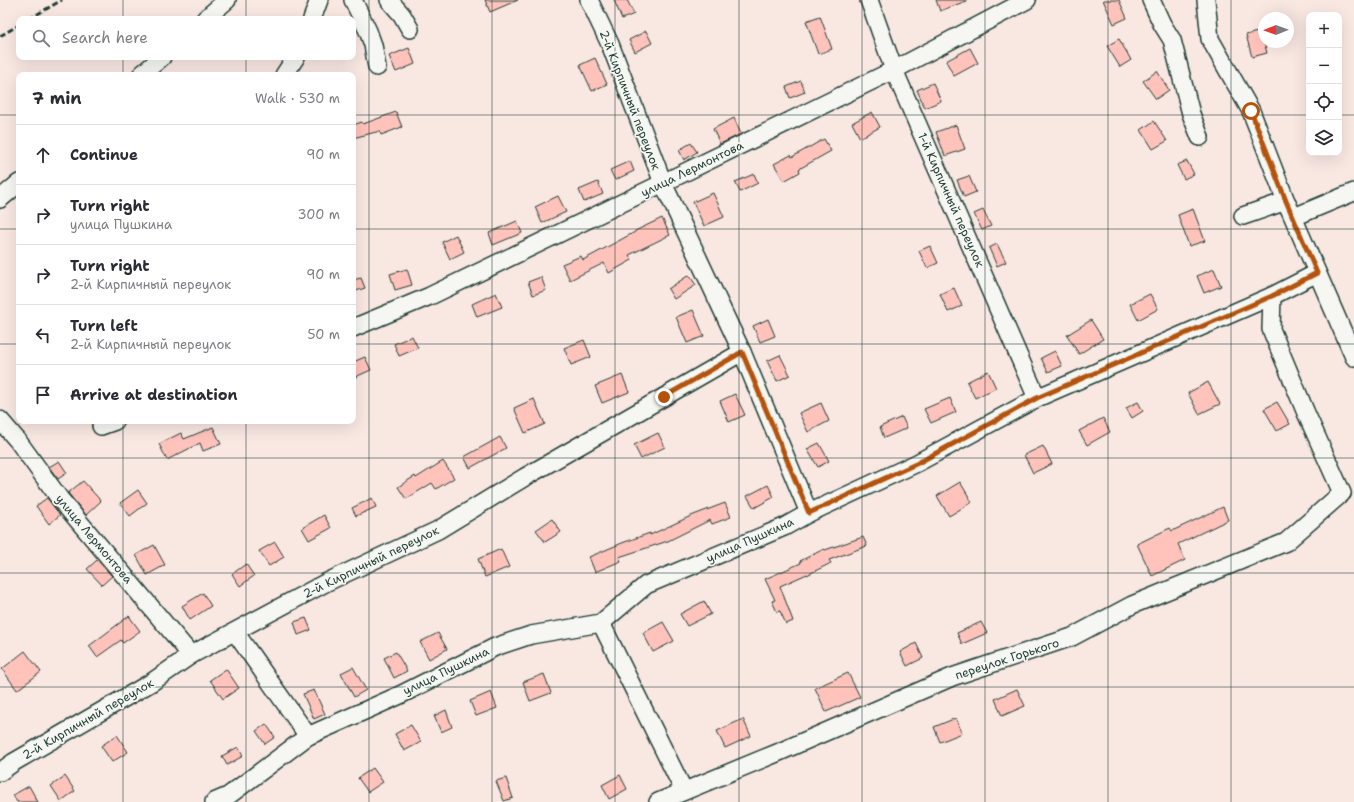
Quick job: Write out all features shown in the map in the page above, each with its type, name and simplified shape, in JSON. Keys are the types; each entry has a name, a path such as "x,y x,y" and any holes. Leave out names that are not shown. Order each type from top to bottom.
{"street":[{"path":"208,16 227,0"},
{"path":"313,16 319,0"},
{"path":"352,0 368,31 377,67"},
{"path":"389,0 402,15 410,29"},
{"name":"2-й Кирпичный переулок","path":"589,0 610,44 663,183 742,352 809,513"},
{"name":"1-й Кирпичный переулок","path":"869,0 894,70 1037,398"},
{"name":"улица Лермонтова","path":"356,327 430,296 663,183 894,70 1027,0"},
{"path":"1151,0 1162,24 1172,40 1191,114 1200,137"},
{"path":"1206,0 1210,39 1251,111 1286,201 1354,357"},
{"path":"145,72 159,60"},
{"path":"286,72 294,60"},
{"path":"0,199 16,186"},
{"path":"1294,217 1354,192"},
{"path":"1243,216 1286,201"},
{"name":"улица Пушкина","path":"214,802 228,796 308,736 400,694 495,647 531,635 601,623 646,585 784,527 809,513 918,463 1037,398 1272,296 1317,273"},
{"name":"переулок Горького","path":"658,802 777,753 952,677 1072,637 1132,605 1286,542 1342,493 1306,413 1271,329 1272,296"},
{"name":"2-й Кирпичный переулок","path":"0,772 14,762 152,682 192,655 327,582 438,530 531,473 742,352"},
{"name":"улица Лермонтова","path":"0,420 18,441 60,499 192,655"},
{"path":"601,623 684,791"},
{"path":"235,632 308,736"}],"building":[{"path":"485,0 518,0 490,12"},
{"path":"614,0 627,0 634,14 622,19"},
{"path":"936,0 966,0 966,1 940,11"},
{"path":"1103,0 1119,0 1127,18 1114,24"},
{"path":"820,16 832,49 818,54 806,21"},
{"path":"646,31 652,43 635,52 629,40"},
{"path":"1258,32 1258,48 1266,48 1267,53 1252,57 1246,35"},
{"path":"1119,39 1131,60 1120,67 1107,46"},
{"path":"409,48 415,64 396,72 389,56"},
{"path":"970,48 978,63 954,76 946,61"},
{"path":"595,58 607,84 592,91 580,65"},
{"path":"1157,71 1169,90 1156,99 1143,81"},
{"path":"801,81 805,92 790,98 786,87"},
{"path":"933,83 941,101 925,108 917,90"},
{"path":"396,112 402,127 381,135 380,131 356,137 356,124 362,122 363,124"},
{"path":"872,112 880,127 860,138 852,123"},
{"path":"734,118 741,134 720,144 713,129"},
{"path":"1154,121 1167,141 1153,149 1141,130"},
{"path":"956,125 965,149 945,156 936,132"},
{"path":"824,139 831,151 799,169 800,172 784,181 774,164 791,155 792,157"},
{"path":"691,143 697,152 684,160 679,150"},
{"path":"630,161 634,171 615,180 610,170"},
{"path":"1187,161 1194,174 1184,179 1177,165"},
{"path":"754,174 758,183 740,192 735,182"},
{"path":"969,176 976,192 964,197 957,180"},
{"path":"598,182 603,194 584,202 579,190"},
{"path":"713,193 724,217 704,226 693,202"},
{"path":"558,196 566,212 542,223 535,207"},
{"path":"1193,209 1205,241 1189,246 1178,215"},
{"path":"983,210 991,226 982,230 974,214"},
{"path":"662,218 670,235 629,255 632,260 609,273 604,263 570,280 562,264 581,256 583,260"},
{"path":"517,221 522,233 493,245 489,233"},
{"path":"456,235 464,252 450,259 442,242"},
{"path":"997,244 1006,262 997,266 989,248"},
{"path":"930,246 938,263 927,268 919,251"},
{"path":"407,269 412,285 395,290 390,274"},
{"path":"1214,269 1221,286 1204,293 1197,276"},
{"path":"689,275 696,285 674,299 668,289"},
{"path":"541,277 546,290 533,295 528,282"},
{"path":"361,278 365,288 356,291 356,279"},
{"path":"954,288 962,306 948,312 940,294"},
{"path":"496,293 502,307 477,317 472,304"},
{"path":"1150,294 1158,309 1138,320 1130,304"},
{"path":"693,310 704,336 687,343 676,317"},
{"path":"768,319 775,336 760,342 753,326"},
{"path":"1091,320 1103,339 1079,354 1067,335"},
{"path":"412,336 418,348 399,356 394,344"},
{"path":"584,340 591,357 571,365 564,348"},
{"path":"1055,351 1062,366 1048,372 1041,358"},
{"path":"780,355 790,375 777,381 767,361"},
{"path":"365,357 371,370 356,377 356,361"},
{"path":"988,371 996,388 975,398 967,382"},
{"path":"622,375 629,392 602,403 595,386"},
{"path":"1208,382 1220,404 1199,414 1188,393"},
{"path":"735,394 745,415 729,422 720,401"},
{"path":"950,398 956,412 931,423 924,409"},
{"path":"534,399 545,424 525,433 514,408"},
{"path":"1138,402 1143,411 1132,418 1126,408"},
{"path":"1277,402 1290,424 1277,431 1264,409"},
{"path":"821,403 829,421 808,432 799,413"},
{"path":"902,417 907,428 884,438 880,427"},
{"path":"1103,418 1110,432 1087,445 1079,431"},
{"path":"213,427 221,444 203,451 200,443 167,460 159,444 181,433 184,439"},
{"path":"658,433 665,447 641,459 634,445"},
{"path":"500,437 506,448 470,468 464,457"},
{"path":"819,443 829,461 818,467 807,449"},
{"path":"1043,446 1052,464 1033,473 1024,455"},
{"path":"59,461 67,473 58,479 49,467"},
{"path":"443,461 454,478 436,489 432,483 406,499 398,487 415,476 416,478"},
{"path":"83,481 101,501 86,515 68,493"},
{"path":"960,482 972,502 949,516 937,496"},
{"path":"768,485 774,497 754,508 747,496"},
{"path":"138,490 147,503 130,516 120,503"},
{"path":"47,498 60,515 49,524 36,506"},
{"path":"372,498 376,507 356,516 352,508"},
{"path":"725,503 731,517 712,524 710,520 668,541 619,557 621,561 595,572 589,557 650,533 650,535 691,516"},
{"path":"1223,507 1228,520 1178,544 1185,560 1152,576 1137,544 1170,528 1172,531"},
{"path":"324,515 331,528 309,540 302,528"},
{"path":"552,519 561,532 545,542 536,530"},
{"path":"863,537 867,546 829,560 831,563 780,586 793,621 786,624 780,611 777,612 772,601 775,600 765,579 801,563 800,561 824,549 825,550"},
{"path":"275,542 284,557 269,566 259,551"},
{"path":"154,545 165,565 147,575 136,555"},
{"path":"501,549 509,567 485,577 478,559"},
{"path":"97,560 112,576 102,585 87,569"},
{"path":"246,564 254,576 240,586 232,574"},
{"path":"203,593 211,606 190,620 182,606"},
{"path":"704,601 711,614 687,626 680,614"},
{"path":"129,616 140,631 123,643 121,640 97,657 89,646"},
{"path":"306,618 311,630 298,635 294,622"},
{"path":"663,622 674,641 653,652 643,633"},
{"path":"981,622 987,633 962,644 957,633"},
{"path":"438,633 447,649 429,659 420,642"},
{"path":"916,643 923,658 907,666 900,652"},
{"path":"25,651 41,672 17,690 2,669"},
{"path":"396,652 407,671 394,678 384,658"},
{"path":"353,667 366,690 354,697 341,673"},
{"path":"226,669 239,688 223,699 210,680"},
{"path":"848,673 860,697 826,712 815,688"},
{"path":"544,674 551,693 530,701 523,682"},
{"path":"1017,689 1025,706 1002,716 995,699"},
{"path":"314,690 325,714 314,719 303,694"},
{"path":"491,692 497,708 476,716 470,701"},
{"path":"446,710 452,727 441,732 434,716"},
{"path":"956,718 962,733 940,742 934,727"},
{"path":"743,719 751,736 725,748 717,731"},
{"path":"266,724 275,737 265,744 256,731"},
{"path":"411,725 421,742 404,751 395,734"},
{"path":"117,735 128,752 112,762 101,746"},
{"path":"238,747 243,756 227,765 222,756"},
{"path":"373,768 383,782 368,792 358,778"},
{"path":"620,775 627,789 609,799 602,785"},
{"path":"65,776 75,791 61,801 51,786"},
{"path":"506,778 513,798 504,801 496,781"},
{"path":"29,786 38,802 17,802 13,795"}],"railway":[{"path":"34,16 62,0"},
{"path":"0,36 16,27"}],"route":[{"path":"664,397 742,352 809,513 918,463 1037,398 1272,296 1317,273 1286,201 1251,111"}]}
